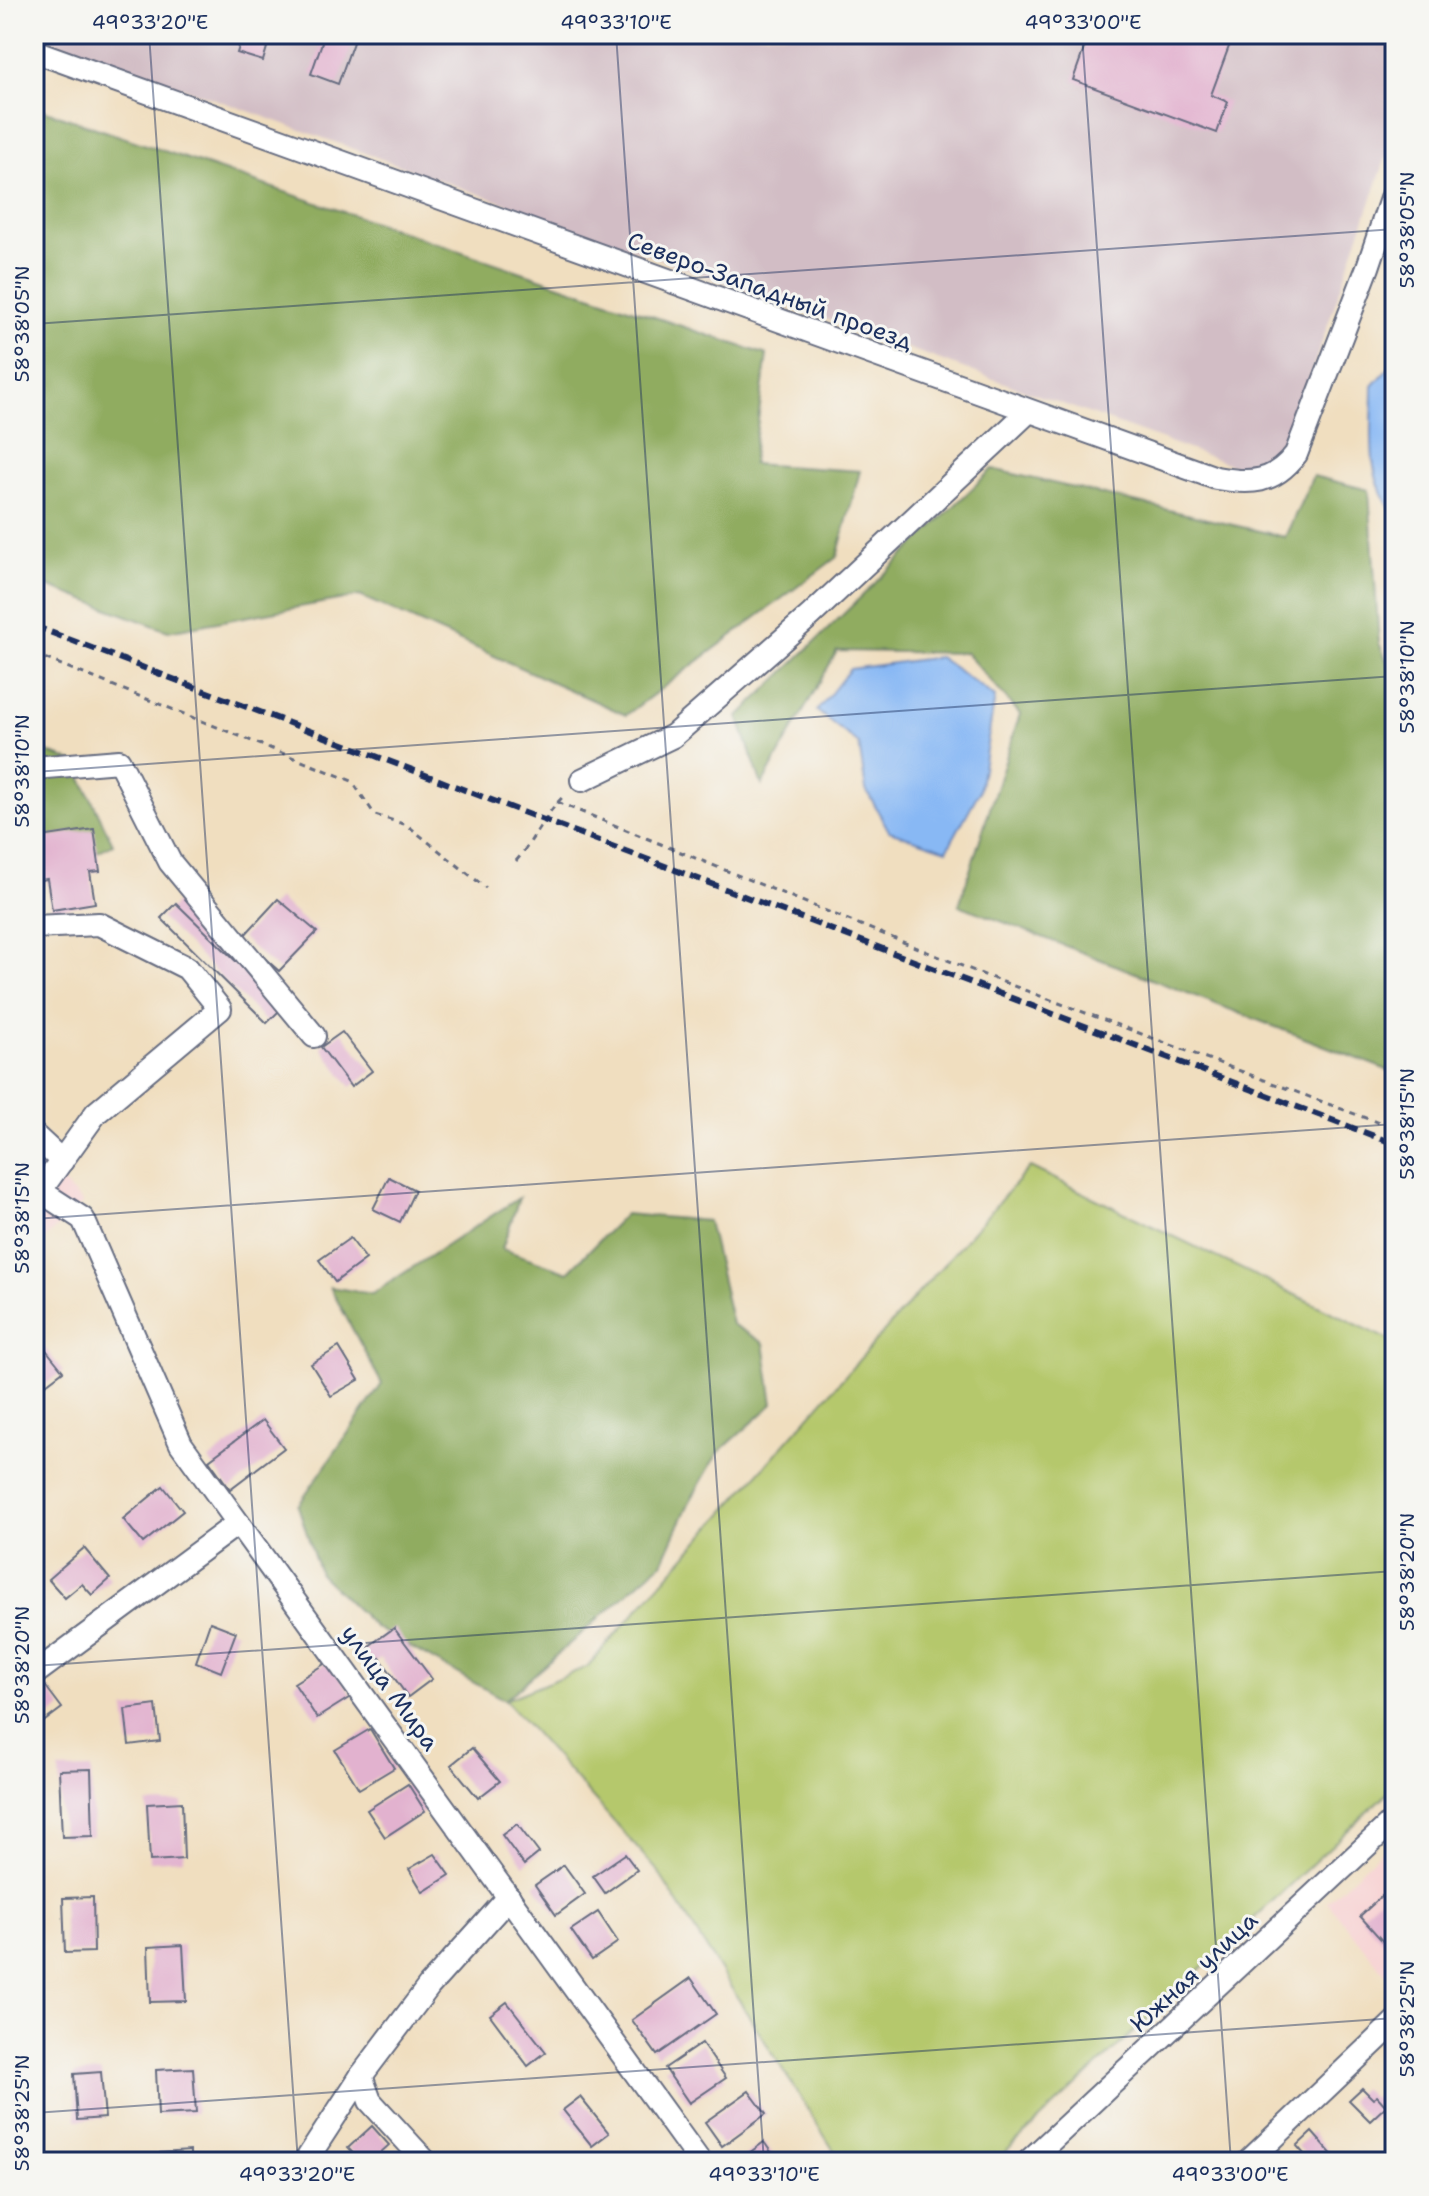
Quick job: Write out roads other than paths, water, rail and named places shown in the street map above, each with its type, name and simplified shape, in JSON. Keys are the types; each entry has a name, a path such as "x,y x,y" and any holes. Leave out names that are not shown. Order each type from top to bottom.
{"street":[{"name":"Северо-Западный проезд","path":"34,51 1216,478 1254,481 1270,477 1283,470 1296,454 1368,267 1395,187"},
{"path":"582,780 673,736 811,615 1028,412"},
{"path":"34,768 119,761 170,862 314,1036"},
{"path":"34,927 99,924 187,968 220,1009 96,1113 37,1191"},
{"path":"34,1135 62,1161"},
{"name":"улица Мира","path":"37,1191 83,1219 181,1444 700,2162"},
{"path":"34,1674 238,1523"},
{"name":"Южная улица","path":"1028,2162 1395,1819"},
{"path":"305,2162 361,2076 429,1986 509,1897"},
{"path":"1248,2162 1395,2022"},
{"path":"361,2076 370,2101 426,2162"}],"water":[{"path":"1395,361 1395,515 1378,485 1372,437 1373,386"},
{"path":"939,657 995,697 979,792 947,850 889,831 866,790 859,744 817,711 850,669"}],"railway":[{"path":"34,626 1395,1144"}]}
